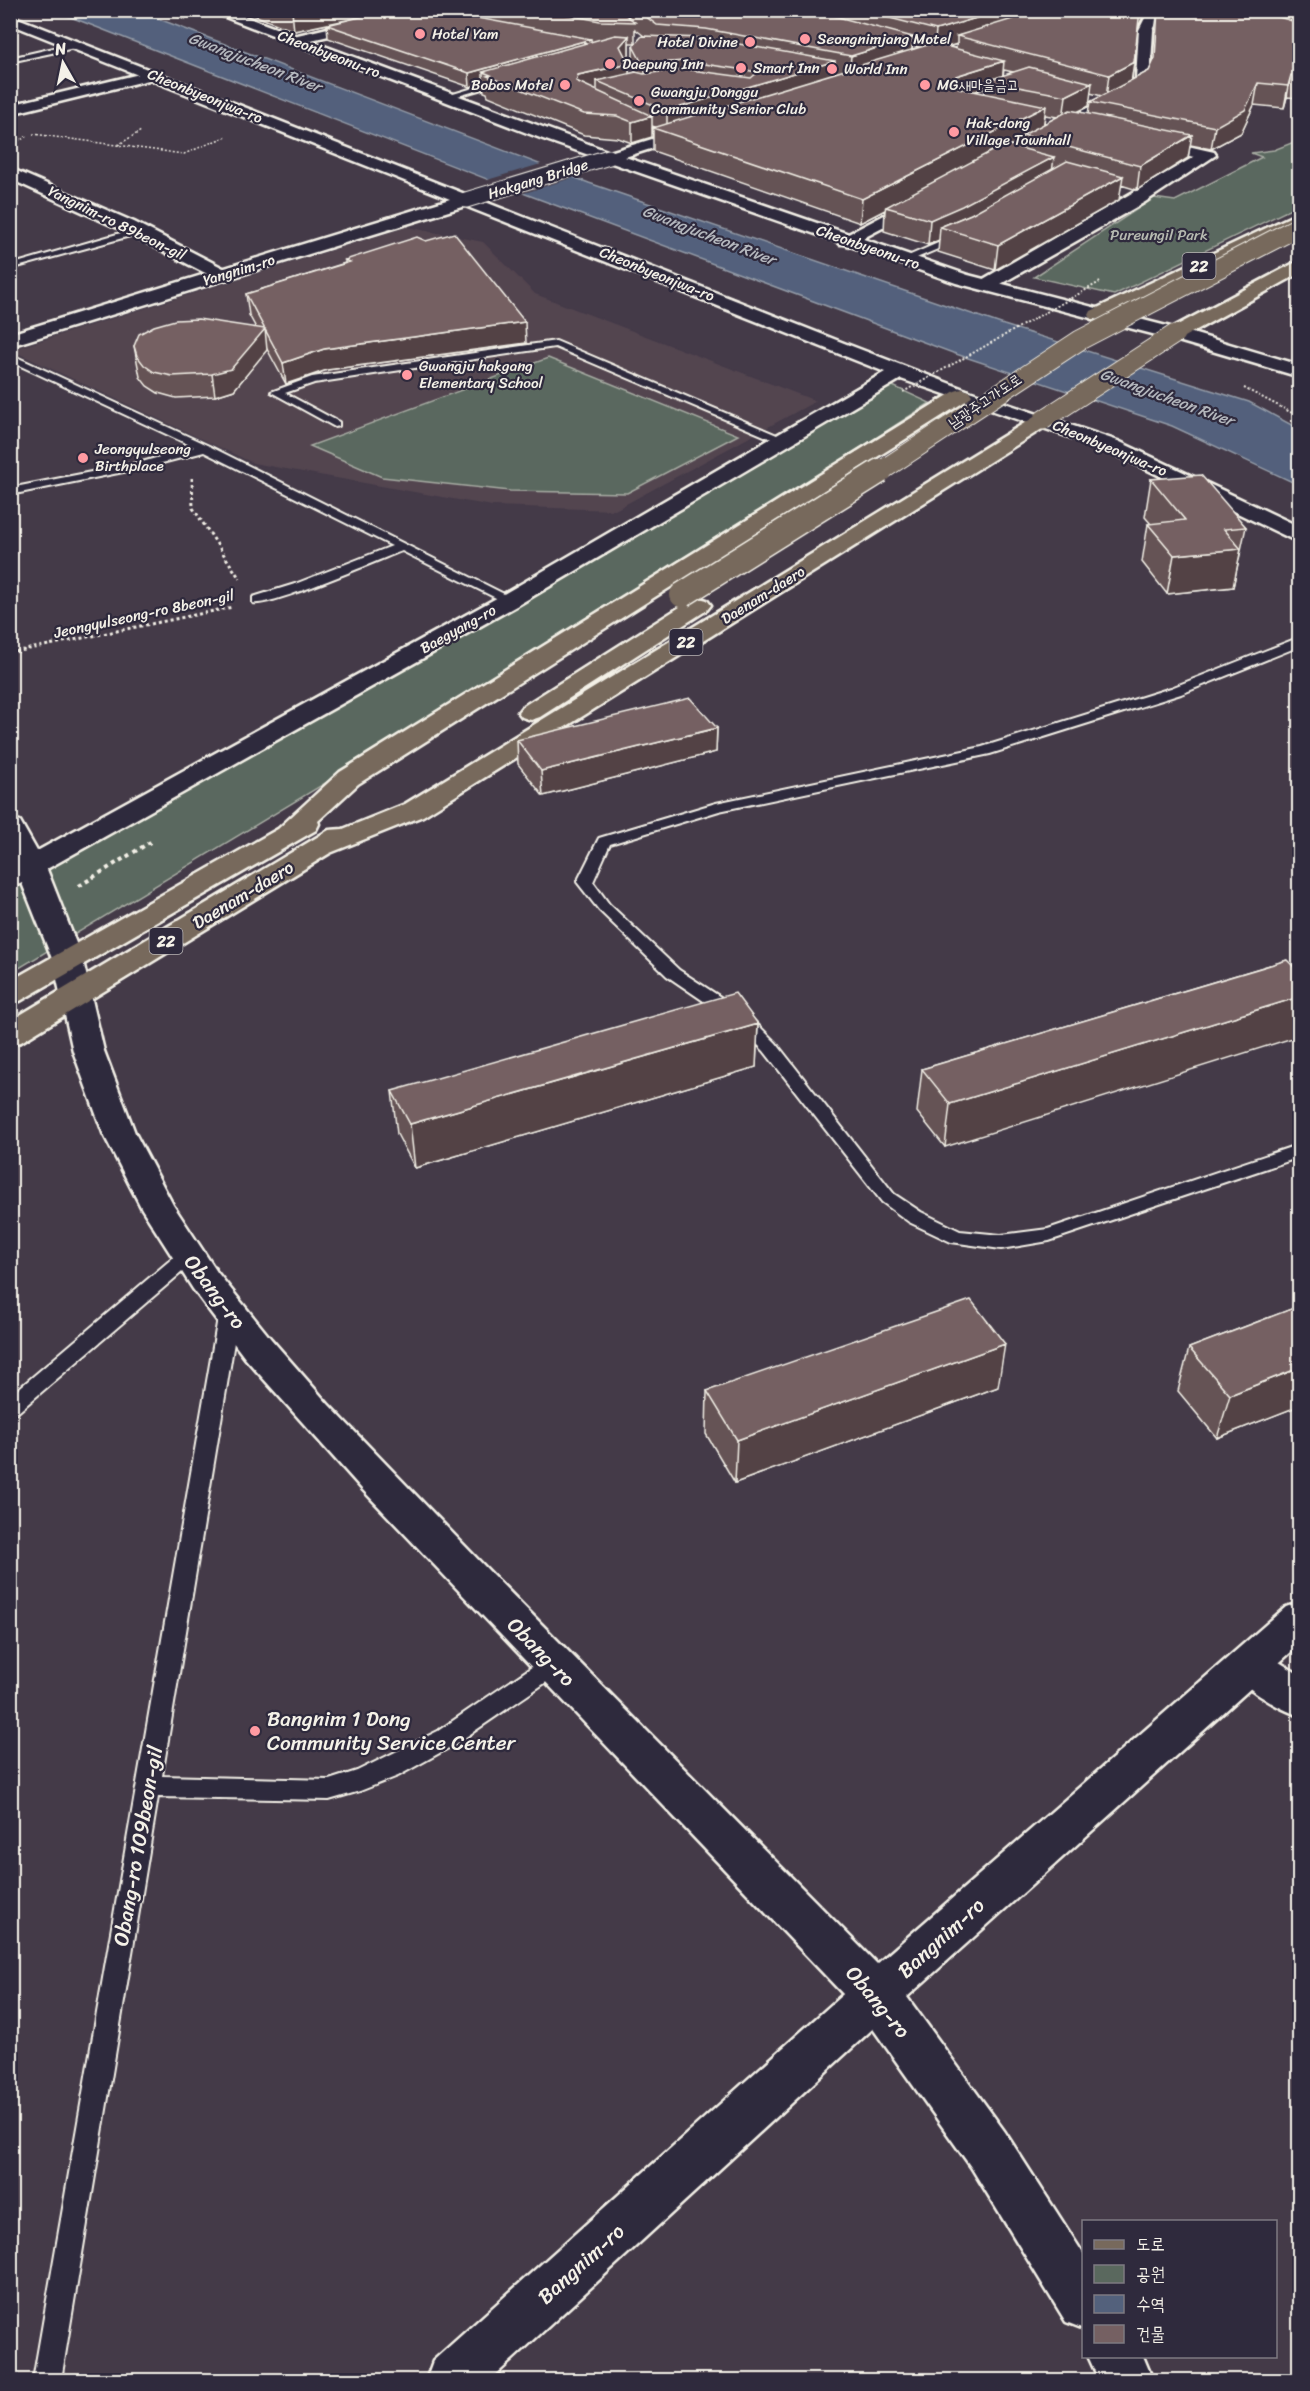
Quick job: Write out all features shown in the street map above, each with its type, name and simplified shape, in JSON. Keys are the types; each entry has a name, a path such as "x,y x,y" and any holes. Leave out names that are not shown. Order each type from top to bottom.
{"main road":[{"name":"22","path":"962,395 1098,315 1299,217"},
{"name":"남광주고가도로","path":"691,600 852,490 1080,340 1299,226"},
{"name":"남광주고가도로","path":"989,424 1128,333 1299,244"},
{"name":"22","path":"1043,420 1174,334 1299,265"},
{"name":"Daenam-daero","path":"287,836 349,778 962,395"},
{"name":"Daenam-daero","path":"321,847 414,810 1043,420"},
{"path":"885,492 904,480"},
{"path":"691,600 779,558"},
{"name":"Daenam-daero","path":"10,1035 71,979 287,836 691,600"},
{"name":"Daenam-daero","path":"10,994 71,979 321,847 691,600"}],"street":[{"name":"Cheonbyeonu-ro","path":"213,10 444,98 904,260 986,285 1174,334 1299,371"},
{"path":"1028,144 1139,88 1143,79 1146,30 1156,10"},
{"path":"294,40 385,18"},
{"name":"Cheonbyeonjwa-ro","path":"10,19 466,200 902,382 962,395 1043,420 1111,445 1299,536"},
{"path":"10,110 152,75"},
{"path":"1085,97 1108,104"},
{"path":"1042,120 1087,129"},
{"path":"609,157 663,136 708,127"},
{"path":"986,285 1139,198 1208,155 1131,139"},
{"name":"Hakgang Bridge","path":"466,200 609,157"},
{"name":"Yangnim-ro 89beon-gil","path":"10,173 138,231 223,275"},
{"path":"846,240 936,193"},
{"path":"1118,193 1139,198"},
{"name":"Yangnim-ro","path":"10,340 466,200"},
{"name":"Baegyang-ro","path":"21,872 510,600 785,441 902,382"},
{"name":"Obang-ro","path":"10,827 21,872 71,979 90,1063 110,1114 140,1179 188,1256 282,1379 553,1665 876,1995 961,2108 1036,2222 1082,2302"},
{"name":"Bangnim-ro","path":"452,2380 876,1995 1299,1619"},
{"path":"1249,1664 1299,1698"},
{"path":"1115,2358 1127,2380"}],"lane":[{"path":"10,60 76,45"},
{"path":"444,98 511,80"},
{"path":"904,260 974,229"},
{"path":"13,267 138,231"},
{"path":"335,424 276,392 312,380 556,344 785,441"},
{"path":"10,357 204,448 510,600"},
{"path":"10,492 143,465 204,448"},
{"path":"257,600 299,587 403,546"},
{"path":"1299,641 1176,691 985,751 716,807 604,841 585,882 604,907 673,973 742,1020 770,1047 888,1198 915,1217 957,1237 1001,1242 1049,1235 1299,1150"},
{"path":"10,1408 188,1256"},
{"name":"Obang-ro 109beon-gil","path":"47,2380 229,1312"},
{"path":"148,1786 329,1790 353,1784 390,1770 443,1739 553,1665"}],"path":[{"path":"10,139 21,140 31,134 184,154 218,139 270,122"},
{"path":"118,145 141,131"},
{"path":"902,382 1100,282"},
{"name":"Jeongyulseong-ro 8beon-gil","path":"10,653 203,615 257,600 247,589 193,508 192,471 181,455"}],"shaded area":[{"name":"Gwangju hakgang Elementary School","path":"407,227 483,242 535,294 816,401 615,510 492,506 253,463 11,350"}],"green space":[{"name":"Pureungil Park","path":"1299,140 1299,205 1114,295 1034,277 1154,198 1175,201 1262,157 1251,153 1274,150"},
{"path":"548,358 738,435 627,493 510,491 382,477 310,446"},
{"path":"884,382 930,403 570,635 11,973 10,889"}],"water":[{"name":"Gwangjucheon River","path":"55,11 138,11 589,183 1004,325 1249,402 1299,429 1299,485 1172,426 953,353 528,195"}],"pier":[{"path":"544,163 578,176 518,195 484,181"}],"building":[{"path":"389,10 435,10 591,39 469,73 327,25"},
{"path":"543,10 619,10 635,22 600,21"},
{"path":"637,10 812,10 913,37 851,56 706,29 657,25"},
{"path":"859,10 1003,10 936,30"},
{"path":"1042,10 1140,10 1134,62 1109,75 957,36"},
{"path":"1158,10 1256,10 1299,23 1299,76 1291,75 1288,86 1258,83 1245,110 1215,127 1090,102 1149,71 1155,58"},
{"path":"615,35 629,36 620,46 629,64 578,75 576,81 652,116 632,122 617,116 584,114 487,76 491,75 483,72"},
{"path":"642,36 705,38 835,61 667,111 597,81 636,72 644,74 683,69 751,78 758,72 684,61 645,64 642,63 633,46"},
{"path":"934,43 1004,61 956,76 953,81 959,88 1046,106 862,199 653,128"},
{"path":"1029,67 1092,83 1066,96 986,81"},
{"path":"1070,110 1192,135 1140,166 1023,135"},
{"path":"1005,144 1054,157 962,206 930,220 886,207"},
{"path":"1067,161 1123,176 998,245 940,227 971,214"},
{"path":"454,233 525,322 324,349 283,363 246,294 350,262 345,260 417,237 426,241"},
{"path":"198,319 265,329 231,369 212,374 172,376 154,372 137,356 134,346 139,334 154,326 175,320"},
{"path":"1201,475 1246,527 1224,529 1241,549 1174,555 1148,524 1185,520 1151,479"},
{"path":"690,698 717,728 541,771 517,740"},
{"path":"1287,960 1299,972 1299,997 950,1104 922,1069"},
{"path":"735,993 758,1024 410,1124 392,1091"},
{"path":"971,1300 1005,1344 737,1440 707,1391"},
{"path":"1299,1306 1299,1368 1230,1395 1189,1348"}],"place":[{"name":"Hotel Yam","path":"420,34"},
{"name":"Seongnimjang Motel","path":"805,39"},
{"name":"Hotel Divine","path":"750,42"},
{"name":"Daepung Inn","path":"610,64"},
{"name":"Smart Inn","path":"741,68"},
{"name":"World Inn","path":"832,69"},
{"name":"Bobos Motel","path":"565,85"},
{"name":"MG새마을금고","path":"925,85"},
{"name":"Gwangju Donggu Community Senior Club","path":"639,101"},
{"name":"Hak-dong Village Townhall","path":"954,132"},
{"name":"Gwangju hakgang Elementary School","path":"407,375"},
{"name":"Jeongyulseong Birthplace","path":"83,458"},
{"name":"Bangnim 1 Dong Community Service Center","path":"255,1731"}]}
